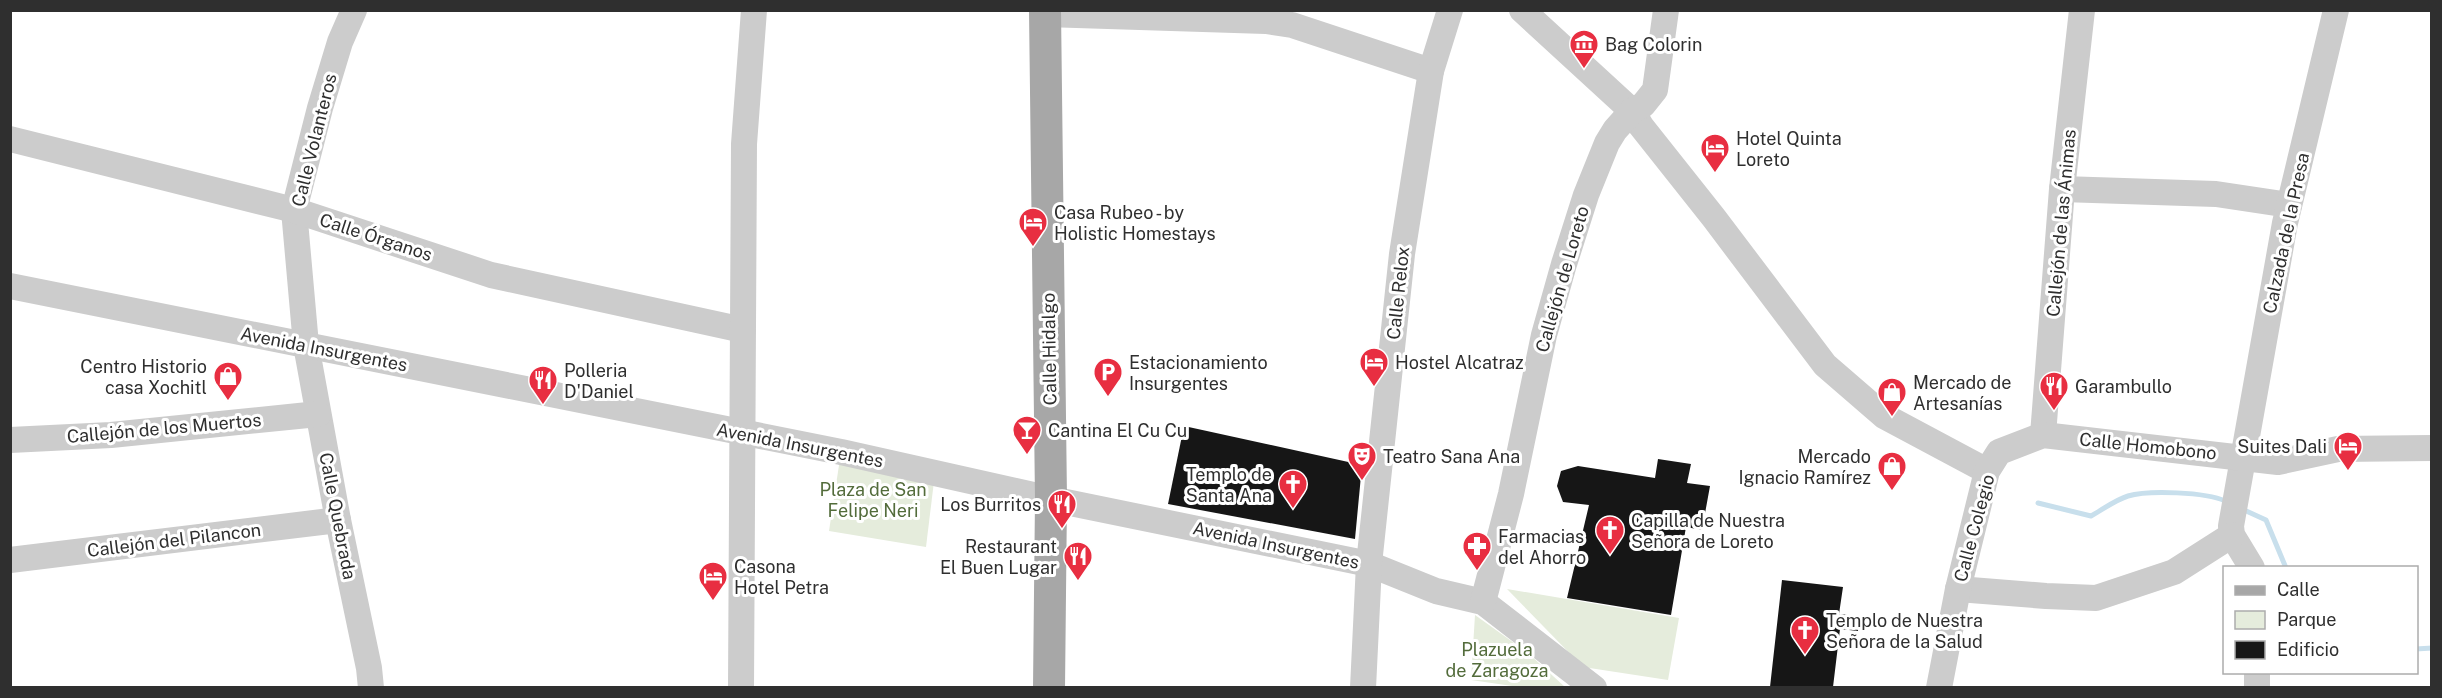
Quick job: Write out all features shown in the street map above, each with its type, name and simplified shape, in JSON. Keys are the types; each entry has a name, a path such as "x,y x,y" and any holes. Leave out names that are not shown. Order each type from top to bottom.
{"main road":[{"name":"Calle Hidalgo","path":"1046,12 1051,498 1049,687"}],"street":[{"name":"Calle Volanteros","path":"306,345 294,210 320,108 340,42 354,10"},
{"path":"741,687 744,144 754,10"},
{"name":"Calle Relox","path":"1363,687 1369,564 1402,254 1431,71 1450,10"},
{"path":"1522,10 1632,111 1641,126 1825,365 1884,416 1987,471"},
{"name":"Callejón de las Ánimas","path":"2043,435 2062,189 2082,10"},
{"name":"Calzada de la Presa","path":"2232,535 2231,526 2289,205 2336,10"},
{"path":"1046,12 1266,21 1292,26 1431,71"},
{"name":"Callejón de Loreto","path":"1483,602 1511,494 1544,335 1586,195 1607,143 1615,130 1632,111 1643,105 1655,90 1661,13"},
{"name":"Calle Órganos","path":"10,139 294,210 491,275 743,330"},
{"path":"2062,189 2216,194 2289,205"},
{"name":"Avenida Insurgentes","path":"10,286 841,452 1369,564 1436,591 1483,602 1594,687"},
{"name":"Calle Quebrada","path":"306,345 371,687"},
{"name":"Callejón de los Muertos","path":"10,440 111,435 318,414"},
{"name":"Calle Homobono","path":"2043,435 2244,456 2278,462 2338,449 2432,448"},
{"name":"Calle Colegio","path":"1939,687 1958,589 1987,471 1999,452 2043,435"},
{"name":"Callejón del Pilancon","path":"10,560 338,520"},
{"path":"1958,589 2096,598 2174,572 2232,535 2251,566"}],"green space":[{"name":"Plaza de San Felipe Neri","path":"841,452 935,473 926,547 829,531"},
{"path":"1507,589 1679,618 1668,680 1583,667"},
{"name":"Plazuela de Zaragoza","path":"1475,615 1528,653 1565,687 1519,687 1471,680"}],"building":[{"path":"1184,426 1362,465 1355,539 1168,504"},
{"path":"1658,459 1691,464 1687,483 1710,486 1702,530 1686,527 1671,615 1567,598 1589,505 1563,502 1557,486 1561,471 1578,466 1655,478"},
{"name":"Templo de Nuestra Señora de la Salud","path":"1782,580 1843,587 1839,614 1859,616 1858,631 1840,629 1833,687 1770,687"}],"waterway":[{"path":"2038,503 2091,516 2118,500 2137,494 2191,494 2225,501"},
{"path":"2244,510 2266,520 2285,566"},
{"path":"2418,649 2432,648"}],"place":[{"name":"Bag Colorin","path":"1584,70"},
{"name":"Hotel Quinta Loreto","path":"1715,174"},
{"name":"Casa Rubeo - by Holistic Homestays","path":"1033,248"},
{"name":"Hostel Alcatraz","path":"1374,388"},
{"name":"Estacionamiento Insurgentes","path":"1108,398"},
{"name":"Centro Historio casa Xochitl","path":"228,402"},
{"name":"Polleria D'Daniel","path":"543,406"},
{"name":"Garambullo","path":"2054,412"},
{"name":"Mercado de Artesanías","path":"1892,418"},
{"name":"Cantina El Cu Cu","path":"1027,456"},
{"name":"Suites Dali","path":"2348,472"},
{"name":"Teatro Sana Ana","path":"1362,482"},
{"name":"Mercado Ignacio Ramírez","path":"1892,492"},
{"name":"Templo de Santa Ana","path":"1293,510"},
{"name":"Los Burritos","path":"1062,530"},
{"name":"Capilla de Nuestra Señora de Loreto","path":"1610,556"},
{"name":"Farmacias del Ahorro","path":"1477,572"},
{"name":"Restaurant El Buen Lugar","path":"1078,582"},
{"name":"Casona Hotel Petra","path":"713,602"},
{"name":"Templo de Nuestra Señora de la Salud","path":"1805,656"}]}
